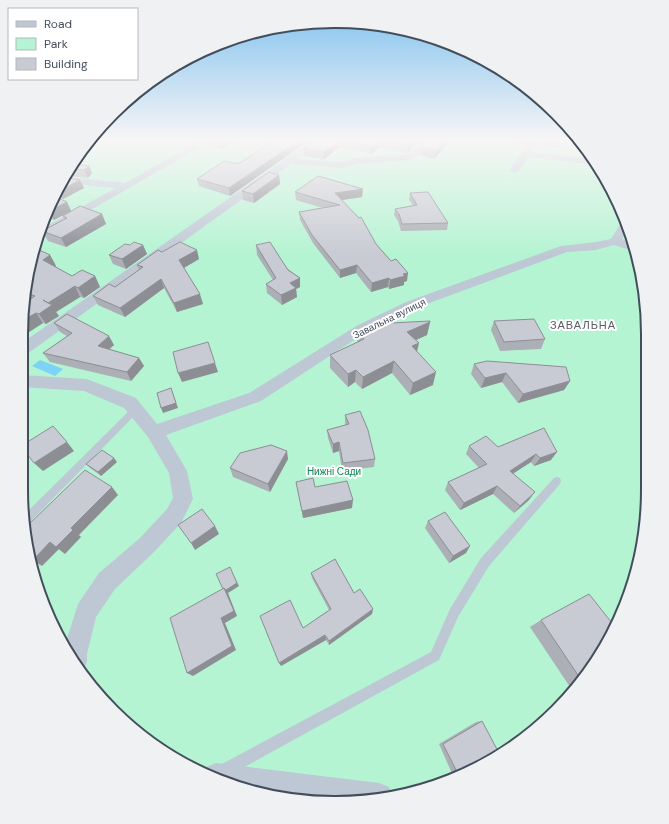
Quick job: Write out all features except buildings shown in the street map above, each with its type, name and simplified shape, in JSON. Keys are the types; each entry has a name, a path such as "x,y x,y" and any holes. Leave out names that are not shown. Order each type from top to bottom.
{"street":[{"path":"46,232 142,177"},
{"path":"28,346 267,177"},
{"path":"69,180 127,186"},
{"path":"622,229 615,241 628,246"},
{"name":"Завальна вулиця","path":"154,432 255,397 363,328 411,304 565,249 596,246 615,241"},
{"path":"28,381 86,385 130,403 154,432 178,471 183,499 174,516 147,546 107,581 86,612 75,653"},
{"path":"231,778 356,795"}],"lane":[{"path":"30,516 135,410"},
{"path":"219,774 435,656 454,613 485,562 557,481"}],"green space":[{"name":"Нижні Сади","path":"71,177 598,177 618,217 625,236 631,255 638,294 641,334 641,490 635,549 631,569 618,607 600,643 589,660 565,692 537,720 505,744 488,755 452,773 414,786 375,793 334,796 294,793 255,786 217,773 181,755 148,733 132,720 104,692 91,676 69,643 51,607 38,569 34,549 28,490 28,334 31,294 38,255 44,236 51,217"}],"water":[{"path":"40,360 63,369 55,376 32,366"}],"district":[{"name":"ЗАВАЛЬНА","path":"583,325"}]}
